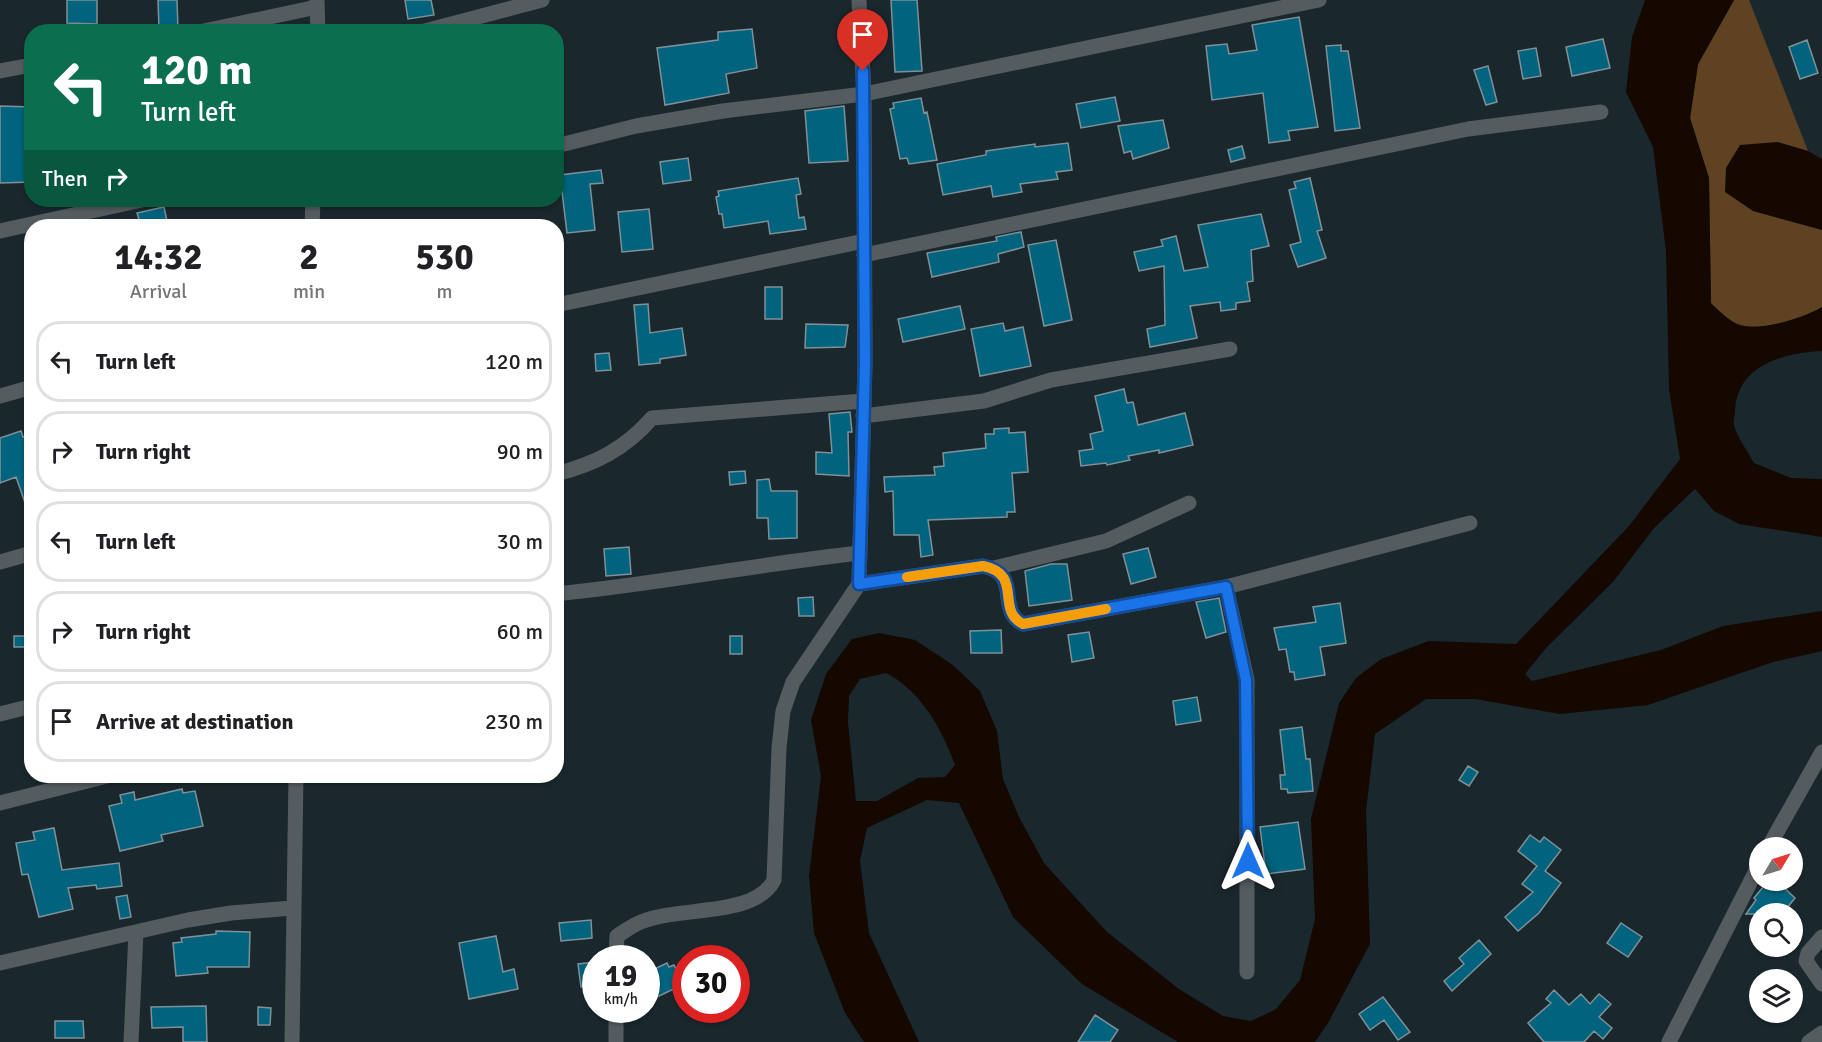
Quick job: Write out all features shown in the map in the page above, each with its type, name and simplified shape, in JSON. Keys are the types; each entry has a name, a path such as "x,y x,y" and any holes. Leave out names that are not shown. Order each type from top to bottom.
{"street":[{"path":"451,24 542,0"},
{"path":"617,945 617,936 642,921 750,901 768,891 774,880 779,748 783,711 793,682 859,584 863,408 864,94 859,0"},
{"path":"564,144 636,126 680,118 864,94 1319,0"},
{"path":"233,24 317,4 318,24"},
{"path":"0,71 24,66"},
{"path":"564,304 864,248 1468,129 1601,112"},
{"path":"55,219 110,207"},
{"path":"0,231 24,226"},
{"path":"564,472 590,465 638,434 651,418 984,401 1051,380 1230,349"},
{"path":"0,396 24,389"},
{"path":"859,584 983,566 994,568 1106,541 1189,503"},
{"path":"994,568 1003,576 1008,588 1009,609 1014,619 1023,624 1226,587 1470,523"},
{"path":"564,593 645,585 784,561 860,553"},
{"path":"0,562 24,555"},
{"path":"1226,587 1246,680 1247,972"},
{"path":"0,714 24,708"},
{"path":"1774,837 1822,752"},
{"path":"0,803 79,783"},
{"path":"292,1042 292,908 296,783"},
{"path":"1669,1042 1749,885"},
{"path":"0,963 231,913 292,908"},
{"path":"131,1042 135,932"},
{"path":"1822,937 1808,953 1806,961 1822,984"},
{"path":"616,1023 616,1042"},
{"path":"1809,1042 1822,1033"}],"shaded area":[{"path":"1645,0 1734,0 1698,64 1690,118 1709,178 1711,303 1737,324 1756,327 1792,320 1822,307 1822,351 1778,359 1753,372 1744,382 1738,395 1734,425 1754,463 1791,478 1822,479 1822,537 1739,524 1714,511 1695,489 1654,528 1613,582 1546,648 1525,674 1532,681 1661,650 1723,626 1822,611 1822,651 1773,662 1648,705 1560,714 1475,699 1426,699 1375,734 1366,811 1370,944 1328,1023 1315,1042 1178,1042 1082,984 1013,917 959,803 927,800 867,828 860,861 869,933 919,1042 864,1042 845,1013 814,933 809,876 821,776 811,720 826,674 852,639 879,633 915,640 953,665 980,691 997,731 1003,779 1019,817 1044,863 1107,932 1179,989 1223,1016 1251,1021 1276,1009 1300,980 1315,919 1311,819 1339,703 1356,678 1381,659 1429,641 1516,644 1629,526 1680,459 1669,389 1666,251 1653,147 1626,92 1632,37","holes":["886,673 910,690 929,712 944,738 955,765 945,777 918,778 877,801 856,801 848,722 849,696 860,679"]},
{"path":"1734,0 1749,0 1808,151 1777,142 1804,223 1822,230 1822,307 1793,320 1757,327 1737,324 1711,304 1709,178 1690,118 1698,64"},
{"path":"1777,142 1808,151 1822,159 1822,230 1753,211 1725,192 1726,168 1740,145"}],"building":[{"path":"67,0 97,0 97,24 67,23"},
{"path":"158,0 177,0 178,24 159,24"},
{"path":"405,0 431,0 434,15 408,19"},
{"path":"891,0 917,0 922,71 895,72"},
{"path":"1299,17 1318,127 1288,131 1290,140 1269,143 1263,93 1212,100 1206,46 1227,44 1229,54 1257,50 1252,25"},
{"path":"752,29 757,68 726,74 729,93 665,105 657,48 718,40 718,32"},
{"path":"1603,39 1610,68 1572,76 1566,47"},
{"path":"1807,40 1818,73 1800,79 1789,47"},
{"path":"1341,45 1341,51 1348,51 1360,128 1335,131 1326,46"},
{"path":"1536,48 1541,76 1523,79 1518,51"},
{"path":"1488,66 1497,102 1486,105 1474,70"},
{"path":"1115,97 1120,121 1081,128 1076,104"},
{"path":"921,98 924,113 927,112 937,160 909,164 907,158 900,159 890,109 894,108 893,103"},
{"path":"0,106 24,107 24,182 0,183"},
{"path":"844,106 848,161 809,163 805,111"},
{"path":"1163,120 1169,148 1133,159 1131,151 1124,153 1118,126"},
{"path":"1068,143 1072,170 1056,172 1058,179 1020,184 1022,192 993,197 991,186 943,195 937,164 986,155 986,151 1035,144 1035,147"},
{"path":"1242,146 1245,158 1231,162 1228,150"},
{"path":"688,158 691,180 663,184 660,162"},
{"path":"601,170 603,183 590,184 595,230 567,233 564,207 564,175"},
{"path":"798,178 801,194 796,195 799,218 804,217 806,229 770,234 768,221 724,228 716,197 719,196 718,191"},
{"path":"1310,178 1322,230 1317,231 1326,258 1298,267 1290,245 1301,242 1289,190 1296,188 1294,182"},
{"path":"164,207 167,219 139,219 137,213"},
{"path":"649,209 653,249 622,252 618,212"},
{"path":"1261,214 1269,246 1251,250 1253,281 1247,282 1250,301 1236,303 1236,309 1221,311 1220,302 1190,306 1197,338 1150,347 1147,329 1165,325 1164,266 1139,271 1134,252 1163,246 1161,240 1176,236 1184,271 1208,267 1198,225"},
{"path":"1021,232 1024,247 998,254 999,262 932,277 927,253 997,241 996,237"},
{"path":"1056,240 1072,320 1044,326 1028,245"},
{"path":"765,287 782,287 782,319 765,319"},
{"path":"648,304 650,333 682,328 686,355 660,359 660,363 639,365 634,305"},
{"path":"960,306 965,329 903,342 898,319"},
{"path":"1003,323 1005,331 1023,327 1031,366 980,376 971,329"},
{"path":"806,324 848,325 845,347 805,348"},
{"path":"609,353 611,370 596,371 595,354"},
{"path":"1124,389 1127,403 1133,402 1138,425 1185,413 1193,445 1159,453 1159,450 1128,456 1130,460 1107,465 1106,463 1081,466 1079,451 1093,449 1090,434 1103,431 1095,396"},
{"path":"850,412 852,432 848,432 849,476 816,474 816,452 832,453 829,414"},
{"path":"1009,428 1009,433 1025,432 1028,472 1012,473 1015,512 1007,512 1007,517 928,520 933,555 921,557 919,535 894,535 893,491 885,492 884,477 935,475 934,467 944,466 943,453 986,448 985,434 994,434 994,429"},
{"path":"21,431 24,437 24,500 16,477 0,483 0,438"},
{"path":"745,471 746,483 730,485 729,472"},
{"path":"769,479 771,491 797,491 797,538 769,539 768,518 757,518 757,480"},
{"path":"629,547 631,574 606,576 604,549"},
{"path":"1148,548 1156,577 1131,584 1123,554"},
{"path":"1051,564 1067,564 1072,600 1029,606 1025,571"},
{"path":"813,597 814,616 799,616 798,598"},
{"path":"1219,598 1226,632 1206,638 1196,602"},
{"path":"1340,603 1346,643 1320,647 1325,675 1295,680 1294,672 1290,672 1286,649 1279,650 1274,628 1316,622 1313,607"},
{"path":"1001,630 1002,653 971,653 970,631"},
{"path":"1089,632 1094,658 1072,662 1068,635"},
{"path":"14,636 24,636 24,647 14,647"},
{"path":"730,636 742,636 742,654 730,654"},
{"path":"1197,697 1201,721 1176,725 1173,701"},
{"path":"1302,727 1306,759 1310,759 1313,791 1288,793 1287,789 1281,789 1280,775 1285,775 1280,730"},
{"path":"1468,766 1478,772 1469,786 1459,780"},
{"path":"182,789 183,793 195,791 203,826 161,835 163,841 120,851 109,806 122,803 120,795 134,792 135,800"},
{"path":"1298,822 1305,869 1266,874 1260,827"},
{"path":"54,828 62,870 119,863 122,886 97,889 96,885 68,888 73,909 39,917 28,874 22,875 16,843 35,840 33,832"},
{"path":"1530,835 1540,842 1544,837 1561,850 1545,871 1561,883 1539,913 1518,931 1505,917 1533,892 1522,884 1537,866 1518,851"},
{"path":"1760,891 1788,891 1795,898 1791,903 1754,903 1756,900 1754,898"},
{"path":"127,895 131,917 120,919 116,897"},
{"path":"591,920 592,938 561,941 559,923"},
{"path":"1621,923 1642,937 1628,957 1607,943"},
{"path":"216,931 250,932 249,967 207,967 208,973 176,976 173,943 182,942 181,938 216,934"},
{"path":"496,936 503,972 514,969 518,989 469,999 459,943"},
{"path":"1479,940 1491,954 1452,991 1444,981 1464,964 1459,958"},
{"path":"667,963 669,967 672,966 672,990 660,996 660,966"},
{"path":"578,964 582,964 582,987 581,987"},
{"path":"1554,990 1569,1005 1581,994 1590,1004 1599,994 1611,1004 1599,1017 1612,1028 1603,1039 1594,1031 1584,1042 1544,1042 1528,1023 1551,1003 1546,999"},
{"path":"1383,997 1410,1032 1398,1040 1384,1020 1370,1030 1359,1014"},
{"path":"206,1006 207,1042 183,1042 183,1027 152,1028 151,1007"},
{"path":"258,1007 271,1008 270,1025 258,1025"},
{"path":"1095,1015 1118,1030 1110,1042 1078,1042"},
{"path":"55,1021 83,1021 84,1038 55,1038"}],"slow traffic":[{"path":"907,577 983,566 994,568 1003,576 1008,588 1009,609 1014,619 1023,624 1106,609"}],"route":[{"path":"863,71 865,364 859,584 983,566 994,568 1003,576 1008,588 1009,609 1014,619 1023,624 1226,587 1246,680 1248,861"}]}
